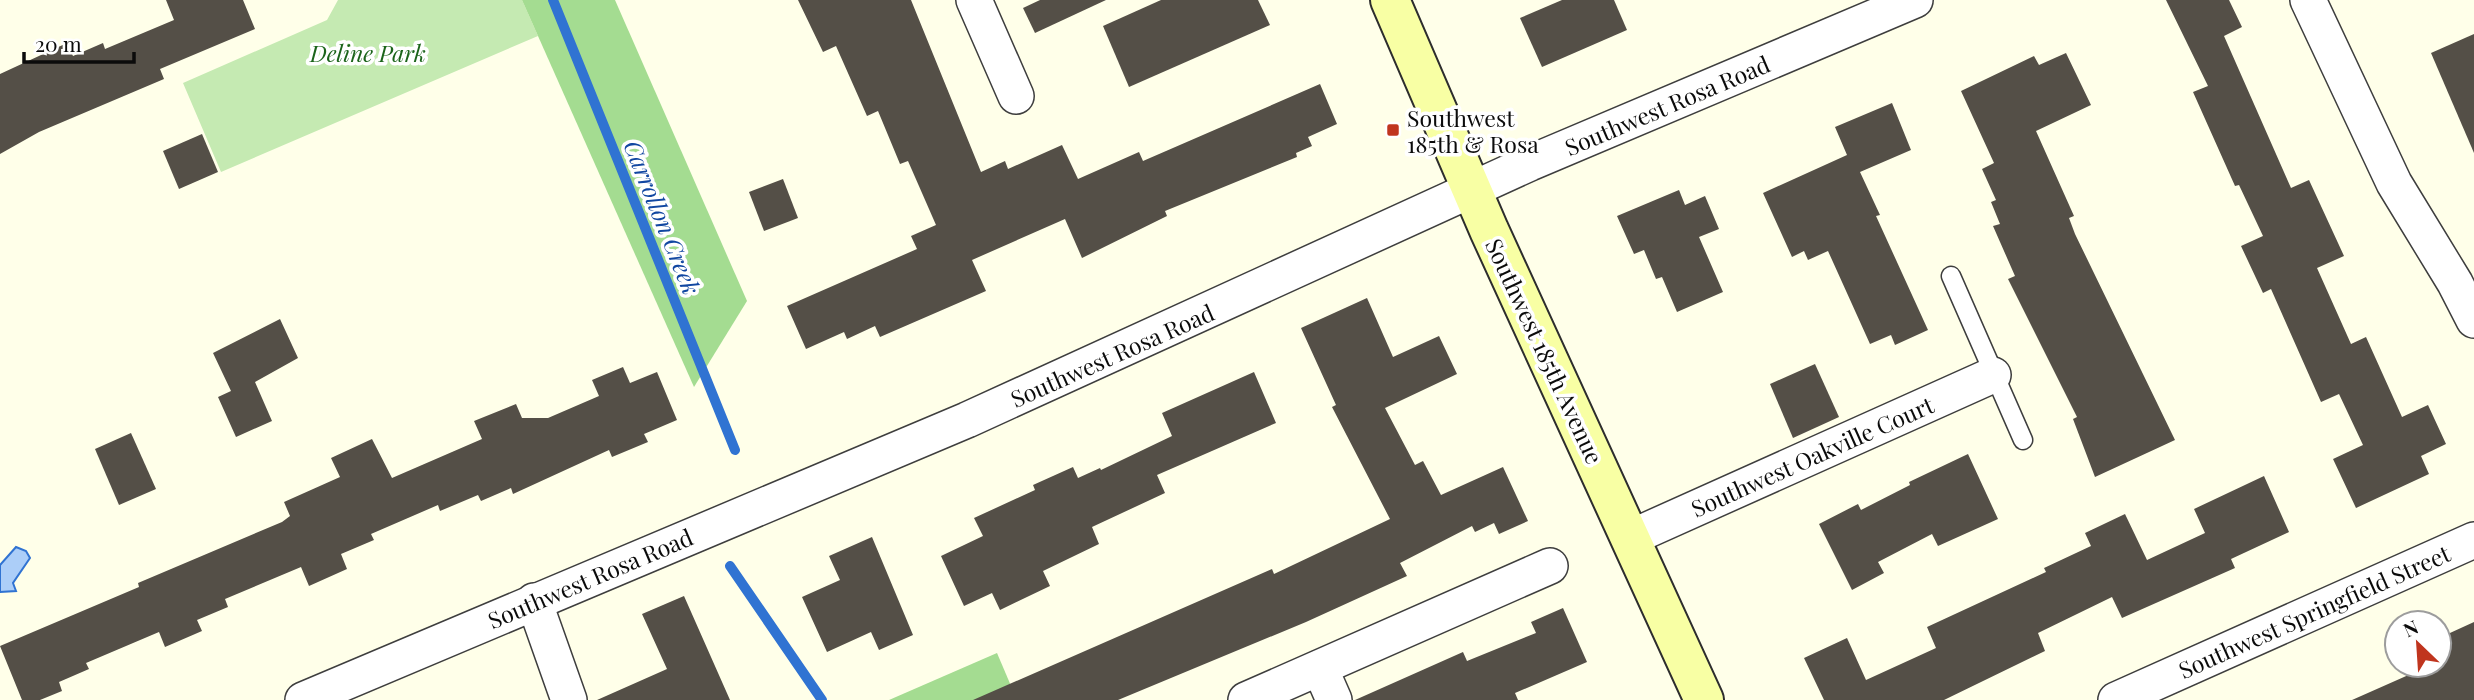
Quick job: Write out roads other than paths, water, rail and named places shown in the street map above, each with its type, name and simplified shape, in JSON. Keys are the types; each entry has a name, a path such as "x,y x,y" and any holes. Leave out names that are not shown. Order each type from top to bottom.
{"main road":[{"name":"Southwest 185th Avenue","path":"1390,0 1472,189 1704,700"}],"street":[{"path":"974,0 1016,96"},
{"name":"Southwest Rosa Road","path":"303,700 979,415 1472,189 1915,0"},
{"path":"2308,0 2394,183 2455,283 2474,320"},
{"name":"Southwest Oakville Court","path":"1632,537 1993,375"},
{"name":"Southwest Springfield Street","path":"2116,700 2474,540"},
{"path":"1245,700 1550,566"},
{"path":"534,601 569,700"},
{"path":"1320,668 1334,700"}],"lane":[{"path":"1951,276 2024,440"}],"water":[{"path":"16,547 26,551 30,558 13,583 16,591 0,592 0,565"}],"waterway":[{"name":"Carrollon Creek","path":"553,0 735,450"},
{"name":"Carrollon Creek","path":"730,566 822,700"}],"place":[{"name":"Southwest 185th & Rosa","path":"1393,130"}],"park label":[{"name":"Deline Park","path":"368,52"}]}
